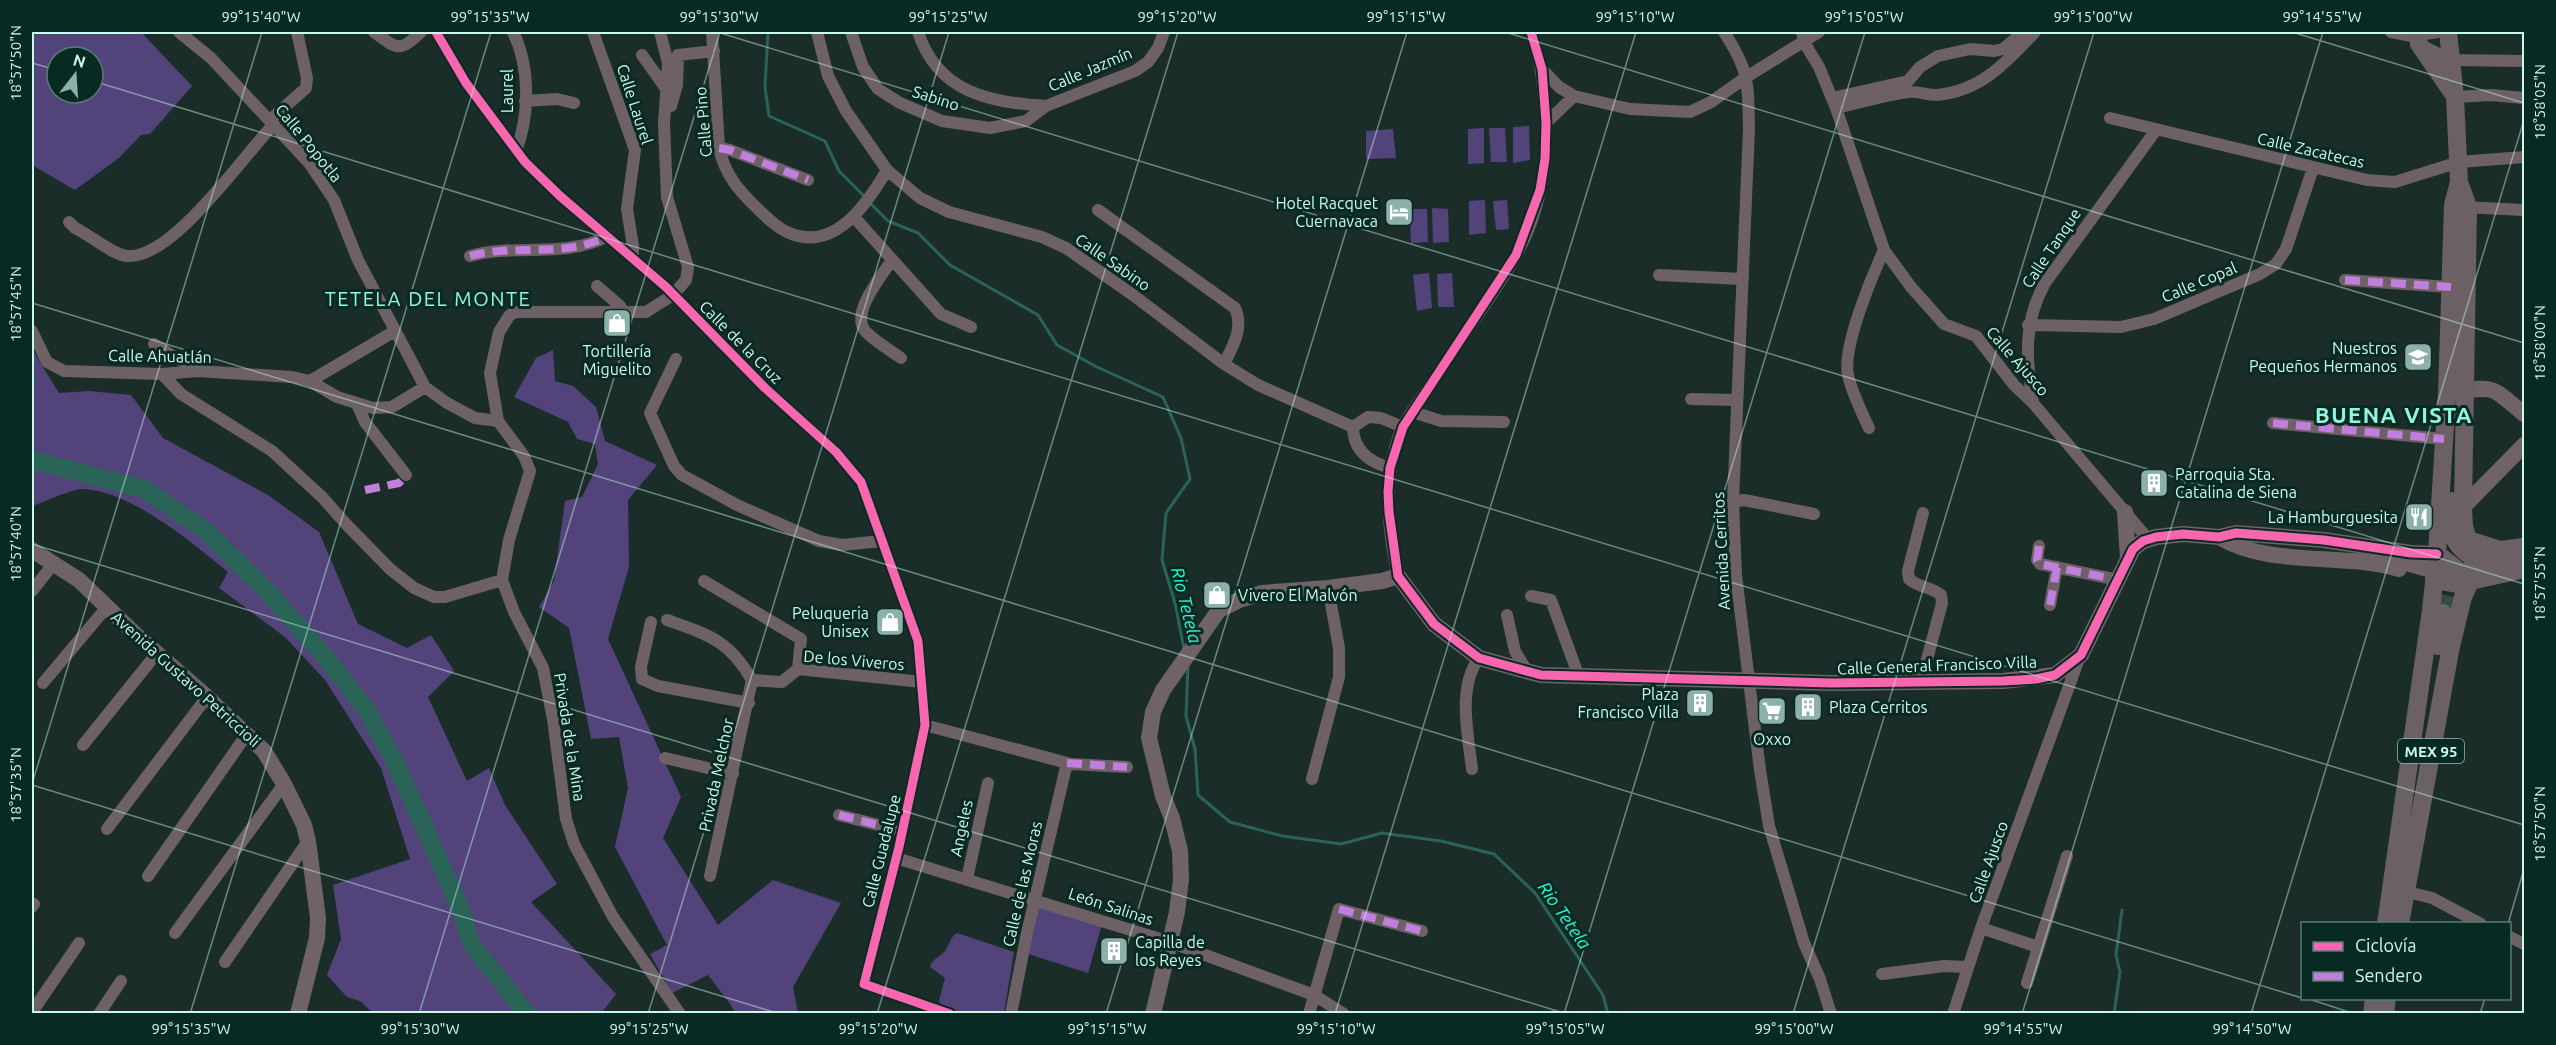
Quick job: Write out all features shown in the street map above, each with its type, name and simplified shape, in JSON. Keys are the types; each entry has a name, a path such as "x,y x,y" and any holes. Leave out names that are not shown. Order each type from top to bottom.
{"main road":[{"name":"MEX 95","path":"2400,922 2399,890 2437,554 2444,439 2456,392 2460,206 2455,97 2448,32"},
{"path":"2416,40 2455,97"},
{"path":"2460,206 2451,529 2463,550 2473,556 2481,560 2516,563"},
{"name":"MEX 95","path":"2387,922 2399,890 2464,587 2474,566 2464,526 2451,287 2460,206"},
{"path":"2440,493 2448,505 2463,507"},
{"path":"2464,587 2437,554 2458,542 2469,540 2500,550 2524,548"},
{"path":"2488,547 2485,552 2487,562 2498,572 2516,563"},
{"path":"2434,580 2464,587 2516,563"},
{"path":"2399,890 2400,872 2444,613"}],"street":[{"name":"Calle Popotla","path":"179,32 211,58 309,163 334,200 358,260 425,387 447,404 475,418 498,421"},
{"path":"69,222 75,228 125,256 147,254 162,243 212,198 272,122 306,88 307,78 297,32"},
{"path":"374,32 389,45 401,47 421,32"},
{"name":"Calle de la Cruz","path":"436,32 466,83 516,151 560,196 673,295 765,388 836,452 857,476 918,641 925,725"},
{"name":"Laurel","path":"513,32 520,44 525,65 522,133 516,151"},
{"name":"Calle Laurel","path":"593,32 635,150 627,209 633,259"},
{"path":"600,52 604,32"},
{"name":"Calle Laurel","path":"660,32 669,63 664,124 668,197 688,267 686,279 673,295"},
{"name":"Calle Pino","path":"712,32 719,148 727,174 766,216 788,233 810,237 834,232 856,214 872,195 887,170"},
{"name":"Calle Sabino","path":"817,32 828,76 846,111 887,170 932,205 1042,237 1066,248 1124,288 1224,364 1258,385 1353,427"},
{"name":"Sabino","path":"851,32 863,67 878,89 900,103 942,121 990,128 1026,121 1046,106"},
{"path":"918,32 932,59 951,81 992,100 1010,104 1046,106"},
{"name":"Calle Jazmín","path":"1046,106 1135,71 1148,62 1158,48 1164,32"},
{"path":"1153,1014 1170,942 1181,879 1180,851 1172,818 1163,796 1149,738 1150,725 1158,700 1219,610 1239,600 1262,593 1328,588 1382,581 1398,576 1388,492 1390,468 1403,427 1516,255 1540,190 1545,159 1546,123 1542,69 1531,32"},
{"path":"1724,32 1740,55 1748,76"},
{"path":"1542,69 1559,87 1574,96 1630,109 1690,112 1711,102 1803,37 1819,32"},
{"path":"1910,86 1920,67 1938,56 1970,49 1994,51 2010,45 2023,32"},
{"path":"1834,103 1910,86 1930,95 1952,93 1979,83 2001,68 2035,32"},
{"path":"2391,32 2416,40 2451,60 2524,61"},
{"path":"2416,40 2438,32"},
{"name":"Calle Ajusco","path":"1803,37 1820,67 1834,103 1884,250 1911,287 1944,324 1976,336 2014,385 2033,403 2148,539"},
{"path":"664,124 677,85 678,55 714,51"},
{"path":"1994,51 2001,59 2001,68"},
{"path":"642,55 667,90"},
{"name":"Avenida Cerritos","path":"1748,76 1749,129 1733,502 1736,575 1769,826 1804,943 1820,979 1831,1014"},
{"path":"2455,97 2491,94 2524,98"},
{"path":"1546,123 1574,96"},
{"path":"525,101 557,99 573,103"},
{"path":"1007,125 1010,104"},
{"name":"Calle Zacatecas","path":"2110,118 2367,180 2395,182 2459,162 2524,157"},
{"name":"Calle Tanque","path":"2033,403 2027,352 2028,325 2035,301 2045,283 2156,130"},
{"path":"719,148 730,150 808,180"},
{"name":"Calle Copal","path":"2028,325 2121,327 2154,319 2260,274 2276,264 2286,249 2313,168"},
{"path":"2460,206 2524,210"},
{"path":"1098,210 1235,308 1239,317 1239,327 1235,342 1224,364"},
{"path":"856,214 892,260 941,314 971,327"},
{"path":"470,256 498,250 540,251 583,247 608,236"},
{"path":"1869,428 1853,392 1846,361 1869,286 1884,250"},
{"path":"892,260 869,296 862,311 861,322 865,331 901,358"},
{"path":"1659,275 1743,279"},
{"path":"2345,280 2451,287"},
{"path":"597,286 620,306 624,313"},
{"path":"162,374 181,394 272,451 322,497 390,569 414,588 434,597 445,597 502,580 509,540 530,471 524,456 498,421 490,366 500,332 509,316 519,311 545,314 597,310 624,313 646,312 673,295"},
{"name":"Calle Ahuatlán","path":"32,331 42,354 55,368 64,371 162,374 197,371 292,377 310,381 337,397 373,408 392,407 425,387"},
{"path":"310,381 394,331"},
{"path":"154,344 197,371"},
{"path":"676,359 650,413 674,466 682,475 737,506 819,541 842,545 882,541"},
{"path":"2456,392 2482,387 2494,390 2524,414"},
{"path":"1691,399 1737,400"},
{"path":"357,404 365,422 406,475"},
{"path":"1413,412 1441,421 1503,422"},
{"path":"1390,468 1374,462 1360,452 1353,435 1353,427 1368,417 1381,418 1403,427"},
{"path":"2272,423 2444,439"},
{"path":"2463,507 2524,445"},
{"path":"1733,502 1744,500 1814,514"},
{"path":"2125,512 2129,544 2128,559"},
{"path":"1921,682 1942,603 1941,595 1936,591 1913,583 1909,579 1908,571 1923,513"},
{"path":"2219,537 2236,533 2324,540 2411,553 2437,554"},
{"path":"2148,539 2183,534 2242,539 2382,556 2448,575 2472,573 2516,563"},
{"path":"2219,537 2236,547 2290,556 2371,563 2434,580"},
{"name":"Calle General Francisco Villa","path":"1398,576 1434,624 1479,658 1528,673 1579,677 1749,680 2003,681 2055,675 2080,655 2133,549 2148,539"},
{"path":"2039,546 2037,563 2119,580"},
{"name":"Avenida Gustavo Petriccioli","path":"32,550 79,580 247,734 264,751 284,784 304,825 318,918 317,938 298,1014"},
{"path":"32,591 54,563"},
{"path":"2050,605 2057,567"},
{"name":"Privada de la Mina","path":"502,580 514,612 543,668 555,729 566,819 574,844 613,917 680,1014"},
{"path":"704,581 801,639 798,669"},
{"path":"1312,779 1339,676 1339,648 1328,588"},
{"path":"1531,596 1551,600 1579,677"},
{"path":"44,683 107,607"},
{"path":"1507,615 1515,651 1528,673"},
{"path":"667,620 724,644 741,661 752,681"},
{"path":"651,622 641,667 642,679 658,686 749,703"},
{"path":"82,745 156,653"},
{"name":"Calle Ajusco","path":"1953,1014 1981,928 2080,655"},
{"path":"1472,769 1466,697 1471,671 1479,658"},
{"name":"De los Viveros","path":"752,681 782,682 798,669 922,682"},
{"name":"Privada Melchor","path":"710,876 752,681"},
{"path":"107,829 207,697"},
{"path":"925,725 1067,763 1127,768"},
{"name":"Calle Guadalupe","path":"925,725 896,858 864,984 950,1014"},
{"path":"148,876 247,734"},
{"path":"665,758 733,774"},
{"name":"Calle de las Moras","path":"1011,1014 1067,763"},
{"name":"Angeles","path":"967,879 988,783"},
{"path":"175,933 284,784"},
{"path":"839,815 902,831"},
{"path":"225,962 308,841"},
{"path":"2026,983 2067,856"},
{"name":"León Salinas","path":"896,858 1170,942 1314,995 1344,1014"},
{"path":"2399,890 2432,898 2477,922"},
{"path":"1309,1014 1339,909 1422,931"},
{"path":"1981,928 2038,947"},
{"path":"32,1012 79,943"},
{"path":"1882,974 1944,966 1967,968"},
{"path":"99,1014 121,981"}],"shaded area":[{"path":"32,32 141,32 192,86 150,134 141,135 119,158 75,190 32,165"},
{"path":"1529,126 1530,160 1513,163 1513,127"},
{"path":"1484,128 1484,163 1468,164 1468,129"},
{"path":"1489,128 1505,128 1507,162 1491,162"},
{"path":"1393,129 1396,158 1366,159 1366,131"},
{"path":"1485,200 1486,233 1469,235 1469,201"},
{"path":"1507,200 1509,229 1496,230 1493,201"},
{"path":"1432,208 1448,209 1449,242 1433,243"},
{"path":"1410,209 1427,209 1428,242 1411,243"},
{"path":"1429,273 1432,308 1417,311 1413,275"},
{"path":"1452,273 1454,307 1438,307 1437,274"},
{"path":"32,349 59,393 89,391 131,395 163,438 268,495 319,532 358,624 407,648 431,635 454,671 428,697 467,781 489,768 505,805 557,884 531,902 616,994 603,1011 604,1013 373,1013 360,1001 347,997 327,975 341,939 333,885 410,859 381,768 325,680 285,637 219,588 228,572 179,534 142,509 104,492 80,489 32,506"},
{"path":"553,350 555,381 573,386 596,407 605,441 657,465 628,500 629,567 608,639 681,797 663,838 718,925 773,880 841,903 793,987 798,1013 735,1013 708,975 672,993 650,954 667,945 615,847 628,788 619,737 591,739 569,628 539,607 554,581 565,501 582,497 598,464 595,444 577,439 568,422 514,397 536,358"},
{"path":"1037,904 1102,924 1088,973 1025,953"},
{"path":"957,933 1014,952 1004,1013 951,1014 943,1011 939,1001 945,978 930,967"}],"waterway":[{"name":"Rio Tetela","path":"768,32 765,87 769,116 825,141 839,171 866,198"},
{"name":"Rio Tetela","path":"870,203 888,221 918,233 950,265 1038,315 1057,345 1095,366 1163,397 1181,438 1190,479 1166,513 1162,560 1175,603 1184,649"},
{"path":"32,460 144,489 206,531 269,593 327,659 367,710 397,766 461,910 471,944 527,1014"},
{"name":"Rio Tetela","path":"1188,664 1186,716 1195,749 1198,795 1230,822 1282,836 1341,844 1382,833 1441,841 1494,854 1535,893 1603,995 1608,1014"},
{"path":"2114,1014 2120,972 2116,955 2122,910"}],"tunnel":[{"path":"2443,613 2448,587 2456,571"}],"marked path":[{"path":"719,148 730,150 808,180"},
{"path":"470,256 487,252 574,247 608,236"},
{"path":"2345,280 2451,287"},
{"path":"2273,423 2444,439"},
{"path":"365,490 399,483 406,475"},
{"path":"2039,546 2037,560 2040,564 2119,580"},
{"path":"2050,605 2057,567"},
{"path":"1067,763 1127,767"},
{"path":"839,815 902,831"},
{"path":"1339,909 1422,931"}],"cycle path":[{"path":"436,32 466,83 525,162 560,196 666,287 765,388 836,452 861,482 918,641 925,725 899,847 864,984 950,1014"},
{"path":"1531,32 1542,69 1546,123 1545,159 1540,190 1516,255 1403,427 1390,468 1388,492 1398,576 1434,624 1479,658 1541,675 1831,683 2036,679 2055,675 2081,655 2133,549 2143,541 2183,534 2219,537 2236,533 2324,540 2411,553 2437,554"}],"place":[{"name":"Hotel Racquet Cuernavaca","path":"1399,212"},
{"name":"Tortillería Miguelito","path":"617,323"},
{"name":"Nuestros Pequeños Hermanos","path":"2418,357"},
{"name":"Parroquia Sta. Catalina de Siena","path":"2154,483"},
{"name":"La Hamburguesita","path":"2419,517"},
{"name":"Vivero El Malvón","path":"1217,595"},
{"name":"Peluqueria Unisex","path":"890,622"},
{"name":"Plaza Francisco Villa","path":"1700,703"},
{"name":"Plaza Cerritos","path":"1808,707"},
{"name":"Oxxo","path":"1772,711"},
{"name":"Capilla de los Reyes","path":"1114,951"}],"district":[{"name":"TETELA DEL MONTE","path":"428,298"},
{"name":"BUENA VISTA","path":"2394,414"}]}
